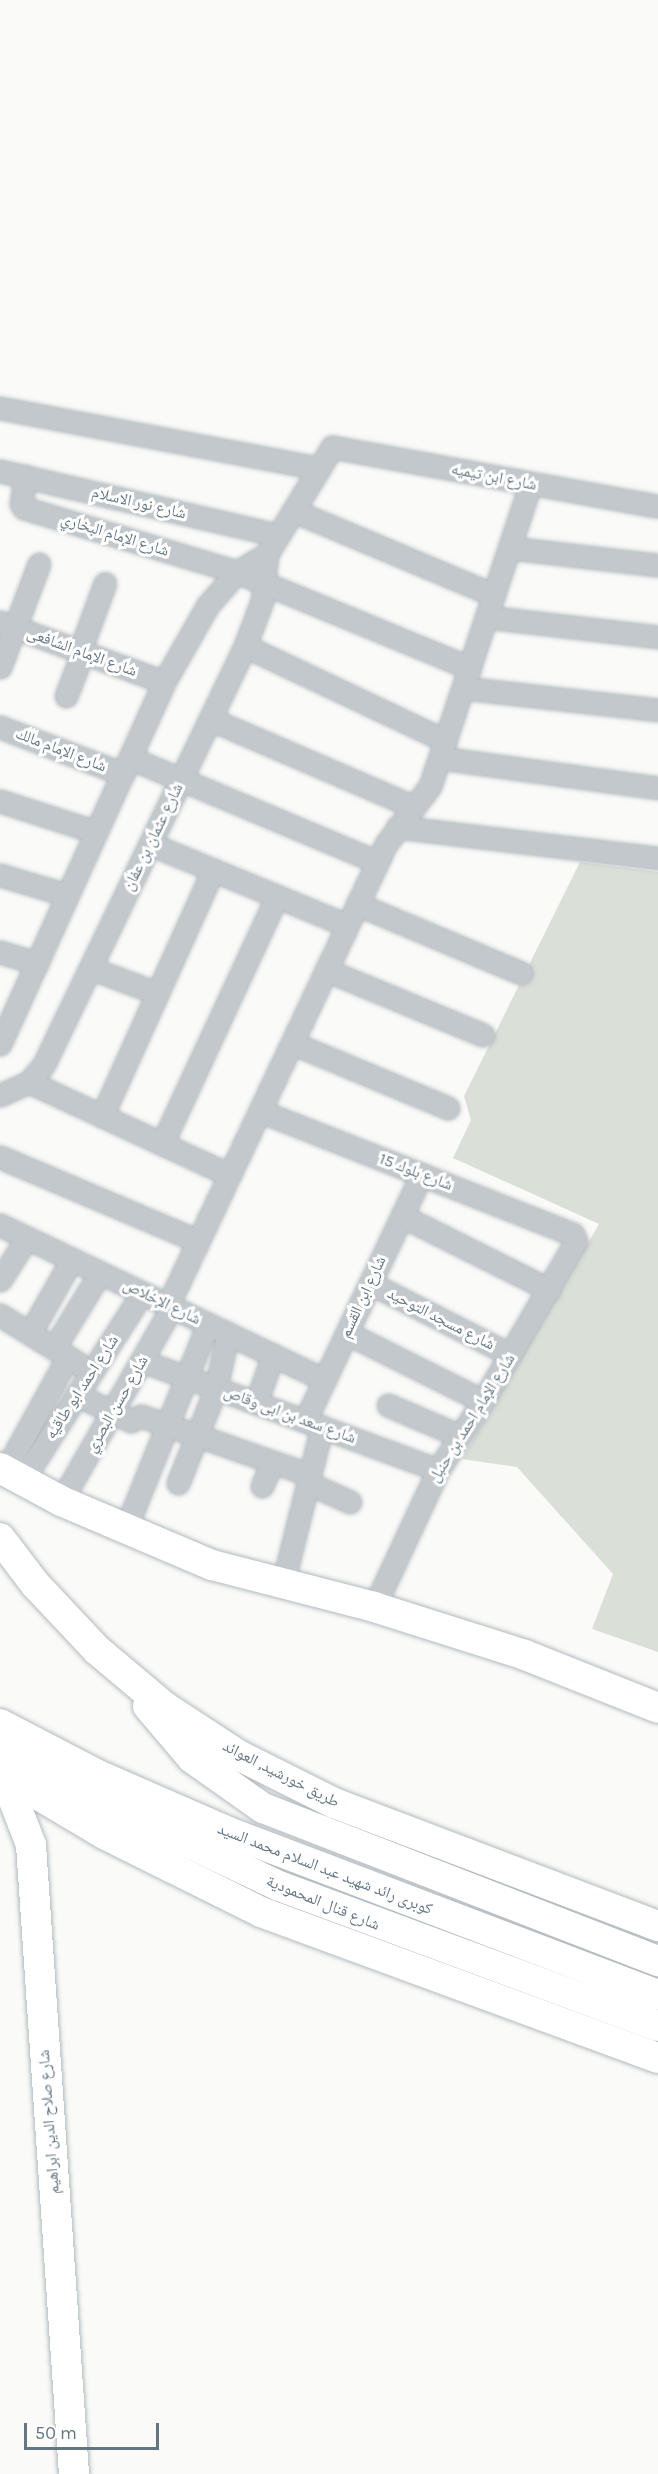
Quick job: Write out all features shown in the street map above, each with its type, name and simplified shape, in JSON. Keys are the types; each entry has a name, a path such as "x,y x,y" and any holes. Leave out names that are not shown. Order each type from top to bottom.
{"main road":[{"path":"9,1473 61,1501 212,1565 374,1607 525,1655 658,1708"},
{"name":"طريق خورشيد, العوائد","path":"0,1538 65,1618 130,1679 202,1733 302,1789 658,1926"},
{"name":"كوبرى رائد شهيد عبد السلام محمد السيد","path":"130,1679 158,1721 192,1758 263,1808 658,1961"},
{"name":"كوبرى رائد شهيد عبد السلام محمد السيد","path":"0,1724 98,1775 226,1831 658,1995"},
{"path":"1,1767 104,1834 261,1912 658,2058"},
{"name":"شارع قنال المحمودية","path":"1,1767 289,1890 658,2026"},
{"name":"شارع صلاح الدين ابراهيم","path":"1,1767 31,1845 74,2474"}],"street":[{"path":"0,408 319,468"},
{"name":"شارع عثمان بن عفان","path":"0,1095 29,1082 43,1066 245,646 265,583 267,554 332,447"},
{"name":"شارع ابن تيميه","path":"332,447 530,485 658,506"},
{"name":"شارع نور الاسلام","path":"0,471 278,535"},
{"name":"شارع الإمام البخاري","path":"25,476 21,504 24,508 237,573"},
{"name":"شارع حسن البصري","path":"61,1501 145,1355 170,1306 198,1241 377,862 397,827 430,786 530,485"},
{"path":"294,511 494,596"},
{"path":"510,548 658,565"},
{"name":"شارع عثمان بن عفان","path":"0,1044 7,1010 37,963 164,682 208,605 237,573 267,554"},
{"path":"0,667 8,625 39,564"},
{"path":"237,573 265,583 466,678 658,710"},
{"path":"66,696 105,583"},
{"path":"486,617 658,637"},
{"name":"شارع الإمام الشافعى","path":"8,625 164,682"},
{"path":"245,646 443,749 658,788"},
{"path":"210,719 414,807"},
{"name":"شارع الإمام مالك","path":"0,727 126,766 181,779 377,862"},
{"path":"0,801 96,832"},
{"path":"397,827 658,858"},
{"path":"150,844 347,925"},
{"path":"102,1116 213,870"},
{"path":"0,875 67,895"},
{"path":"162,1144 277,896"},
{"path":"357,904 521,973"},
{"path":"0,952 37,963"},
{"path":"90,968 158,993"},
{"path":"326,970 483,1035"},
{"path":"291,1043 448,1108"},
{"path":"29,1082 229,1175"},
{"name":"شارع بلوك 15","path":"260,1111 573,1234"},
{"path":"0,1156 198,1241"},
{"name":"شارع ابن القسم","path":"283,1583 309,1479 314,1424 325,1380 422,1174"},
{"path":"402,1216 550,1290"},
{"name":"شارع الإخلاص","path":"0,1225 325,1380"},
{"name":"شارع الإمام احمد بن حنبل","path":"374,1607 438,1470 483,1401 576,1245 573,1234"},
{"path":"0,1280 27,1238"},
{"path":"30,1333 72,1259"},
{"path":"9,1473 61,1353 100,1272"},
{"name":"شارع مسجد التوحيد","path":"370,1283 511,1355"},
{"name":"شارع احمد ابو طاقيه","path":"9,1473 77,1395 142,1293"},
{"path":"0,1315 92,1372"},
{"path":"126,1528 208,1324"},
{"name":"شارع سعد بن ابى وقاص","path":"118,1330 145,1355 187,1377 438,1470"},
{"path":"347,1333 483,1401"},
{"path":"178,1483 216,1388 228,1334"},
{"path":"256,1403 273,1355"},
{"path":"77,1395 131,1421 141,1416 272,1462 350,1502"},
{"path":"388,1406 460,1436"},
{"path":"262,1486 272,1462"}],"shaded area":[{"path":"580,862 658,872 658,1652 592,1629 613,1574 517,1467 462,1459 599,1224 453,1158 471,1120 464,1096"}]}
